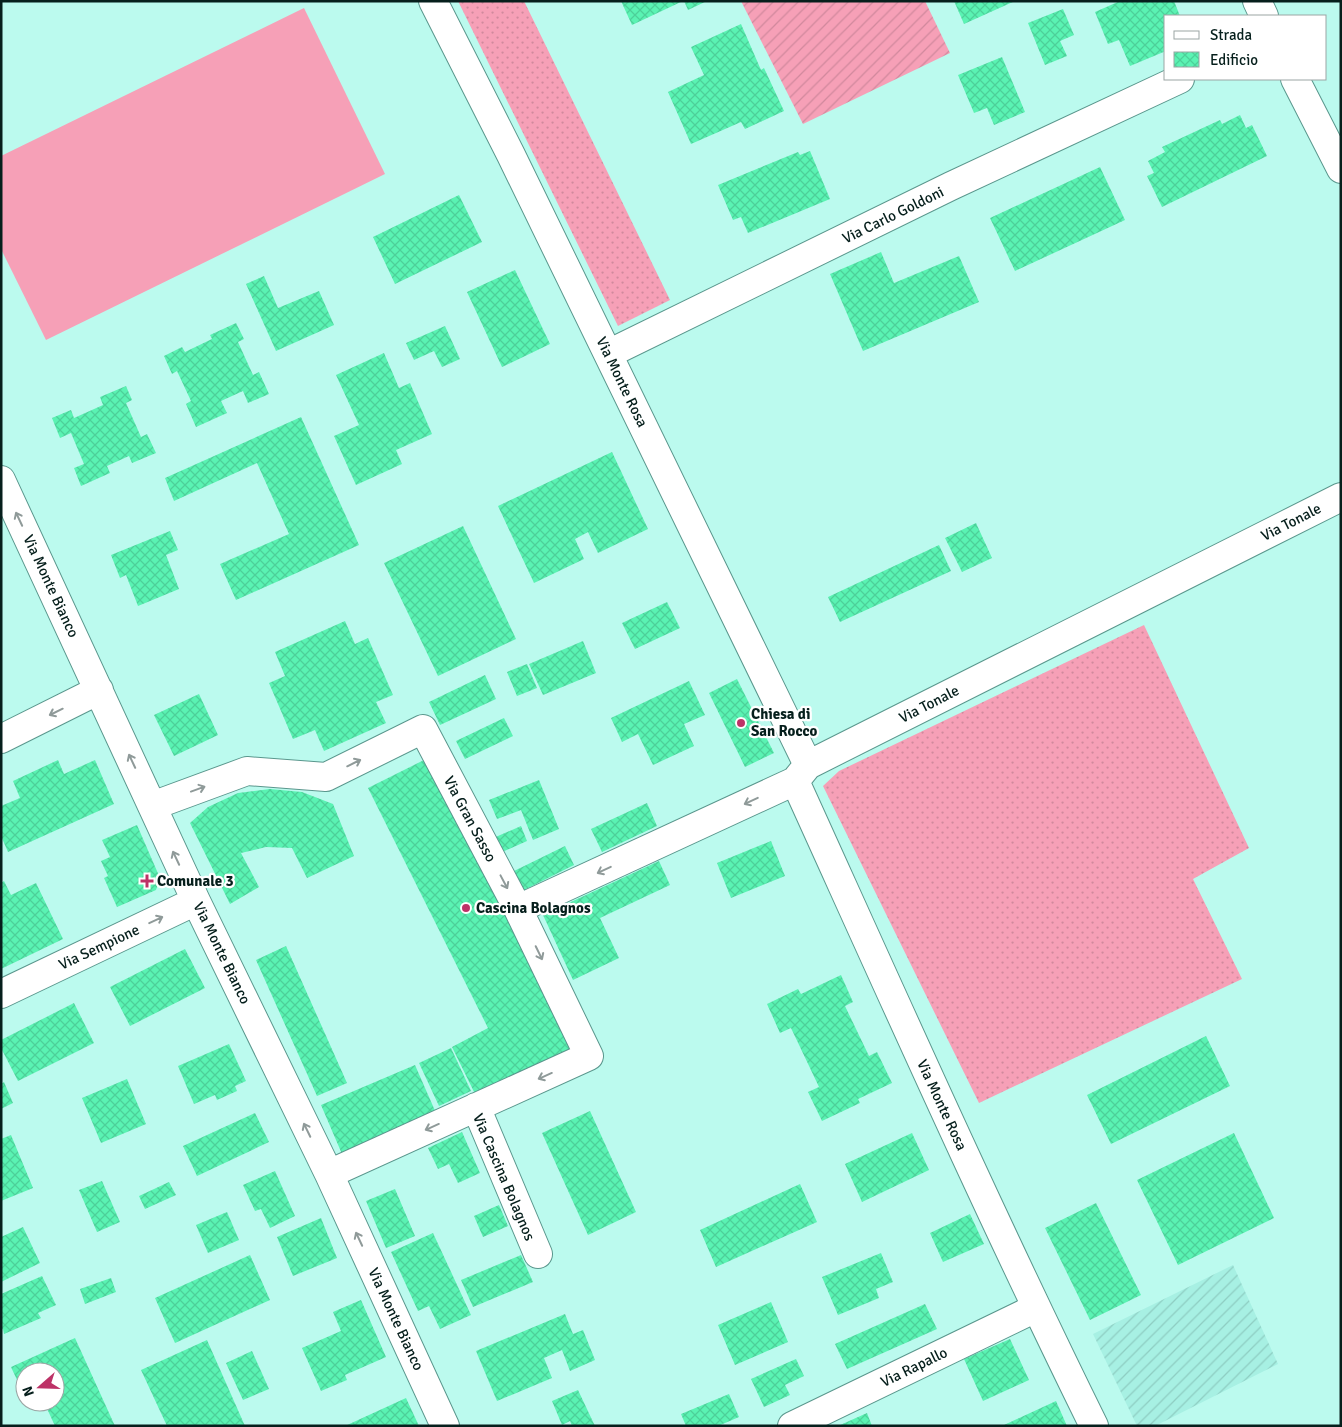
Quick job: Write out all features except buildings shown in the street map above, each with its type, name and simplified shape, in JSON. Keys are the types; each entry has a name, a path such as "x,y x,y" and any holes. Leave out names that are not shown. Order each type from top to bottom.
{"street":[{"name":"Via Monte Rosa","path":"433,1 608,354 802,773 947,1116 1036,1308 1094,1426"},
{"path":"1257,1 1264,15"},
{"name":"Via Carlo Goldoni","path":"608,354 952,186 1178,80"},
{"path":"1296,80 1341,169"},
{"name":"Via Monte Bianco","path":"1,480 196,901 329,1174 445,1426"},
{"name":"Via Tonale","path":"518,909 802,773 1341,497"},
{"path":"1,739 99,690"},
{"name":"Via Gran Sasso","path":"152,806 248,771 326,777 423,729 518,909 589,1056 476,1107"},
{"name":"Via Sempione","path":"1,994 196,901"},
{"name":"Via Cascina Bolagnos","path":"329,1174 476,1107 538,1254"},
{"name":"Via Rapallo","path":"792,1426 1036,1308"}],"shaded area":[{"path":"458,1 524,1 670,300 618,326"},
{"path":"741,1 925,1 950,53 803,124"},
{"path":"304,8 385,174 46,340 1,249 1,156"},
{"path":"1144,625 1249,848 1193,879 1242,979 979,1103 823,786 839,771"},
{"path":"1233,1265 1278,1364 1155,1426 1137,1426 1093,1334"}],"place":[{"name":"Chiesa di San Rocco","path":"741,723"},
{"name":"Comunale 3","path":"147,881"},
{"name":"Cascina Bolagnos","path":"466,908"}]}
